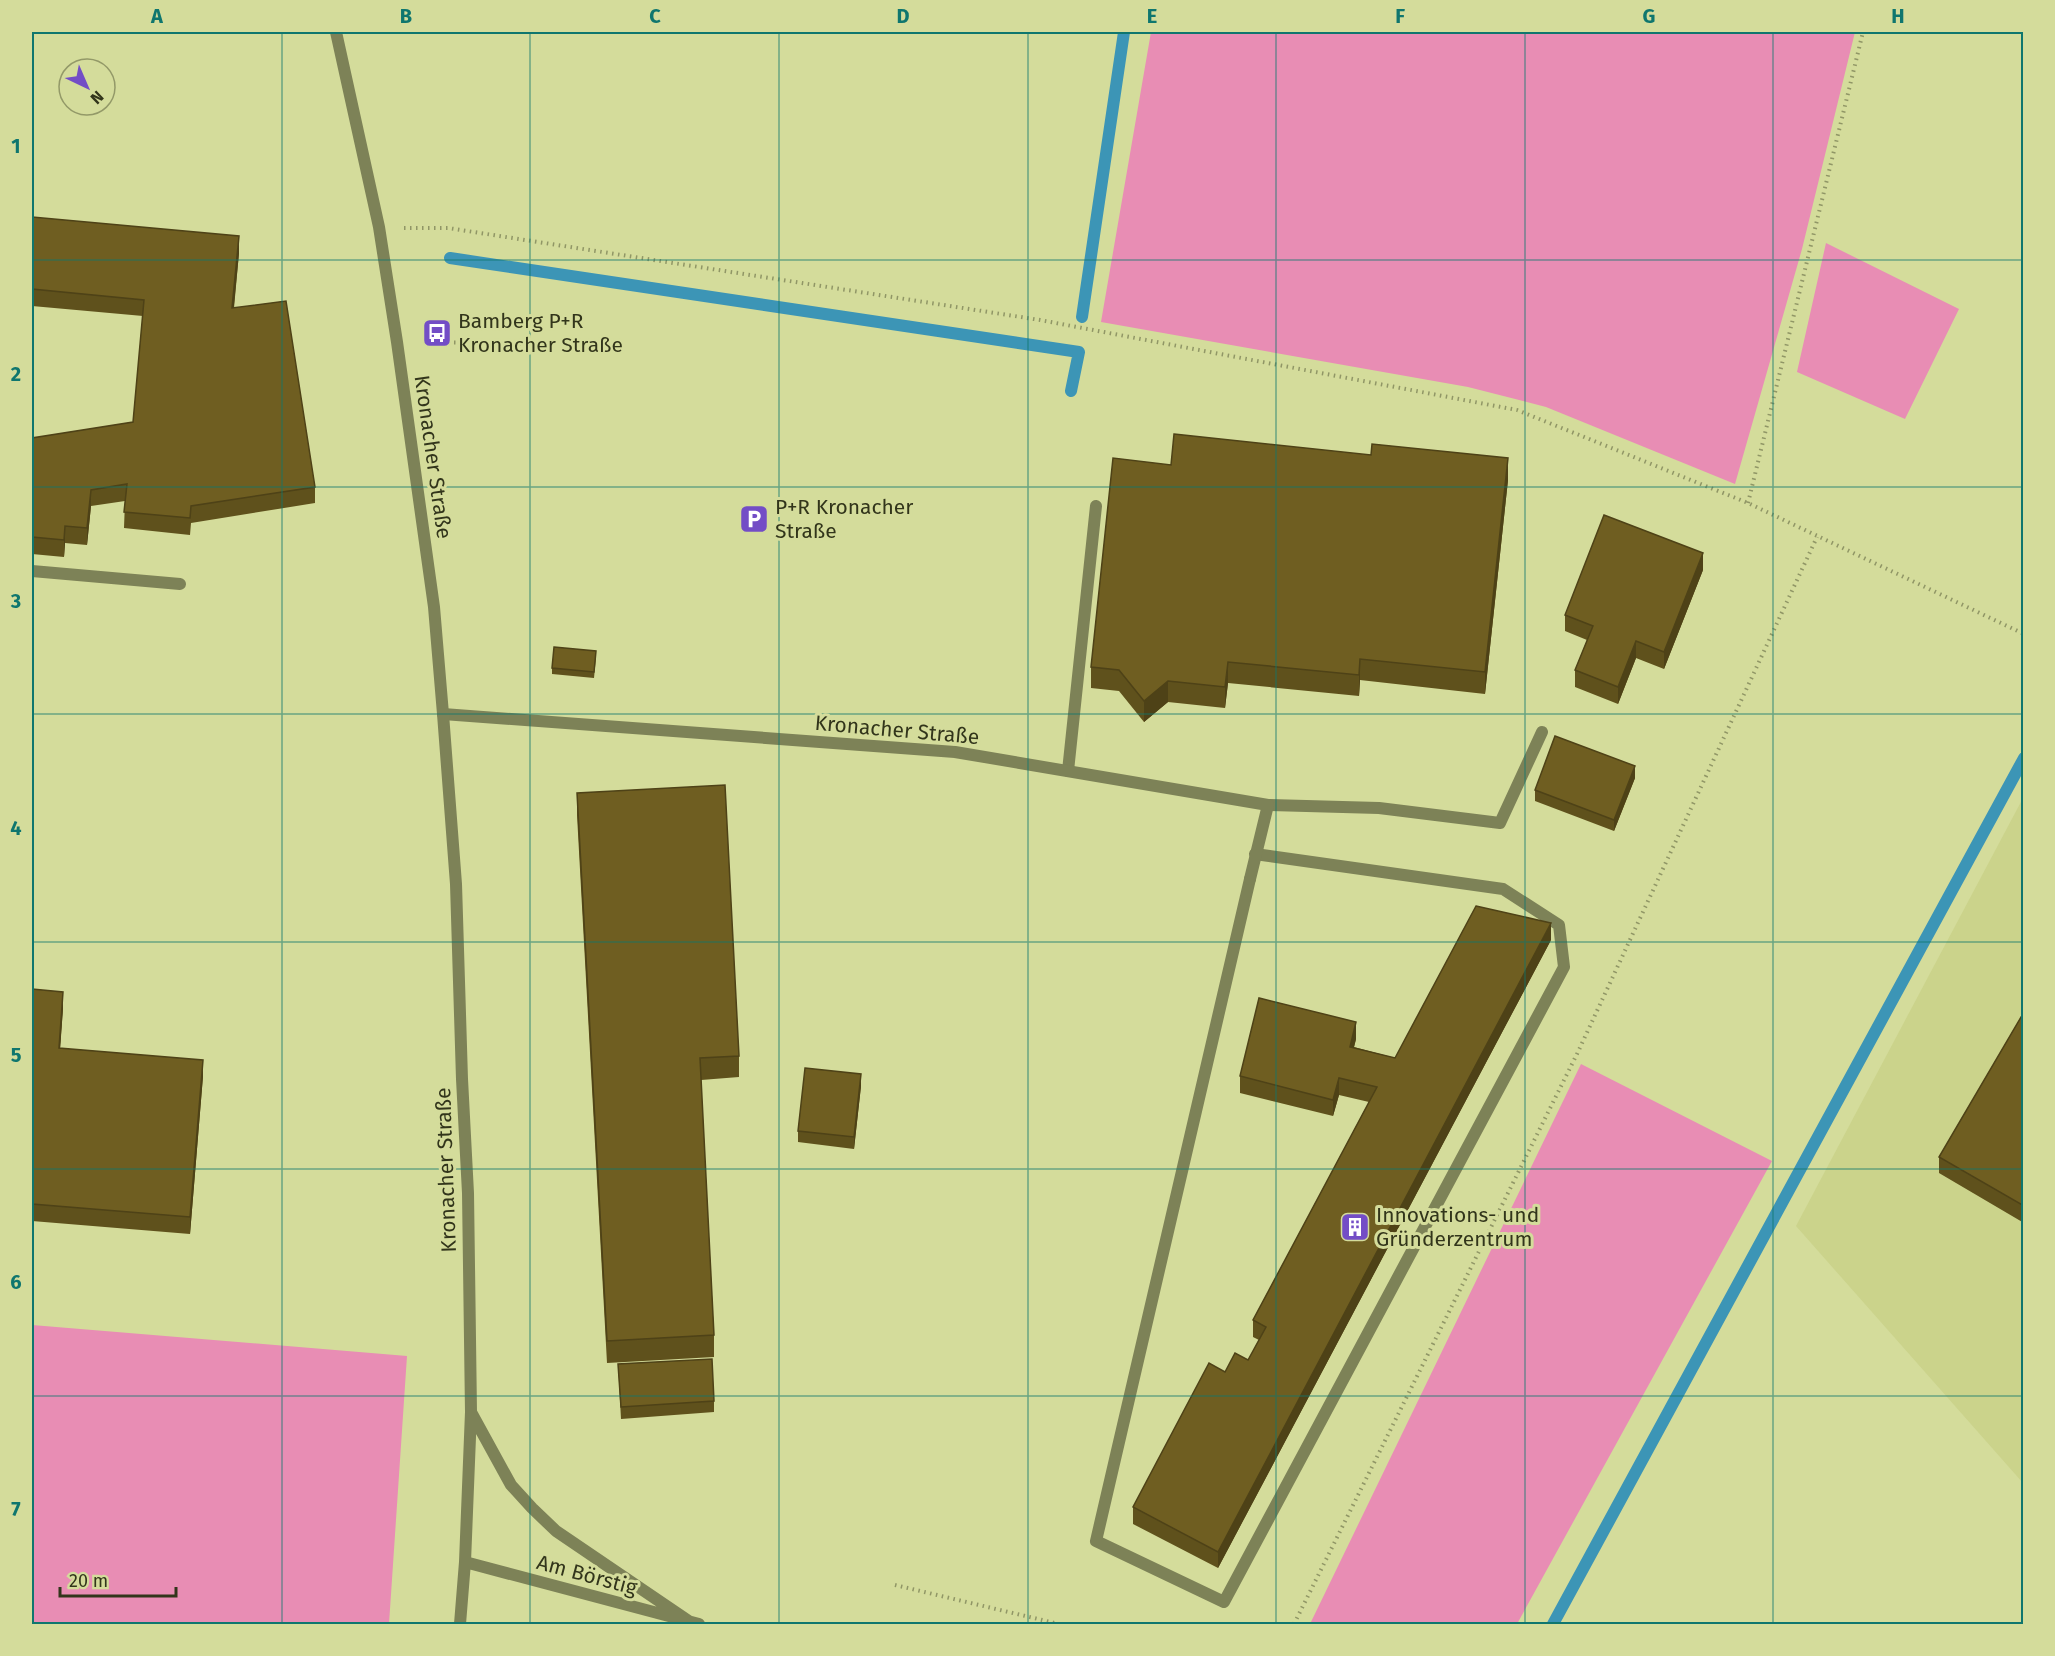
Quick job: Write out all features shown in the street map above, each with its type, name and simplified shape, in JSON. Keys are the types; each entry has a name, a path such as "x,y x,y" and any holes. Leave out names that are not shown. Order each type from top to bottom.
{"street":[{"name":"Kronacher Straße","path":"336,32 379,227 397,342 434,606 456,884 468,1193 471,1412 460,1624"},
{"path":"1068,771 1096,506"},
{"path":"32,571 180,584"},
{"name":"Kronacher Straße","path":"442,714 955,752 1268,805 1379,808 1500,823 1542,732"},
{"path":"1255,854 1503,889 1559,925 1564,967 1224,1602 1096,1541 1255,854 1268,805"},
{"path":"471,1412 511,1485 556,1531 694,1623"},
{"name":"Am Börstig","path":"465,1562 694,1623"},
{"path":"672,1624 694,1623"}],"path":[{"path":"1748,503 1863,32"},
{"path":"379,227 448,228 1040,320 1517,410 1748,503 2024,634"},
{"path":"397,342 531,344"},
{"path":"1294,1624 1577,1054 1817,537"},
{"path":"895,1585 1059,1624"}],"shaded area":[{"path":"1151,32 1855,32 1802,249 1735,484 1546,407 1468,387 1101,322"},
{"path":"1826,243 1959,309 1905,419 1797,372"},
{"path":"2023,798 2023,1483 1796,1226"},
{"path":"1581,1064 1772,1161 1517,1624 1310,1624"},
{"path":"32,1325 407,1356 389,1624 32,1624"}],"building":[{"path":"32,217 239,236 232,308 286,301 315,487 191,506 190,518 124,512 127,484 91,490 87,528 65,526 64,540 32,537 32,438 133,422 144,300 32,289"},
{"path":"1174,434 1371,455 1372,444 1508,458 1485,672 1360,659 1359,675 1228,662 1225,687 1168,681 1144,701 1119,670 1091,667 1113,458 1171,465"},
{"path":"1604,515 1703,553 1664,652 1636,641 1618,687 1575,670 1593,626 1565,615"},
{"path":"554,647 596,651 594,672 552,668"},
{"path":"1555,736 1635,766 1614,820 1535,790"},
{"path":"725,785 739,1056 700,1058 714,1335 607,1341 577,793"},
{"name":"Innovations- und Gründerzentrum","path":"1476,906 1551,923 1218,1552 1133,1507 1209,1363 1225,1372 1235,1353 1248,1360 1266,1327 1253,1320 1377,1087 1339,1078 1333,1100 1240,1076 1259,998 1356,1022 1350,1047 1395,1058"},
{"path":"32,989 63,992 59,1048 203,1060 190,1217 32,1204"},
{"path":"2024,1012 2024,1206 1939,1157"},
{"path":"805,1068 861,1074 854,1137 798,1131"},
{"path":"712,1359 714,1401 621,1407 618,1364"}],"waterway":[{"path":"1082,317 1124,32"},
{"path":"450,258 1079,352 1071,391"},
{"path":"1553,1624 2024,758"}],"place":[{"name":"Bamberg P+R Kronacher Straße","path":"437,333"},
{"name":"P+R Kronacher Straße","path":"754,519"},
{"name":"Innovations- und Gründerzentrum","path":"1355,1227"}]}
